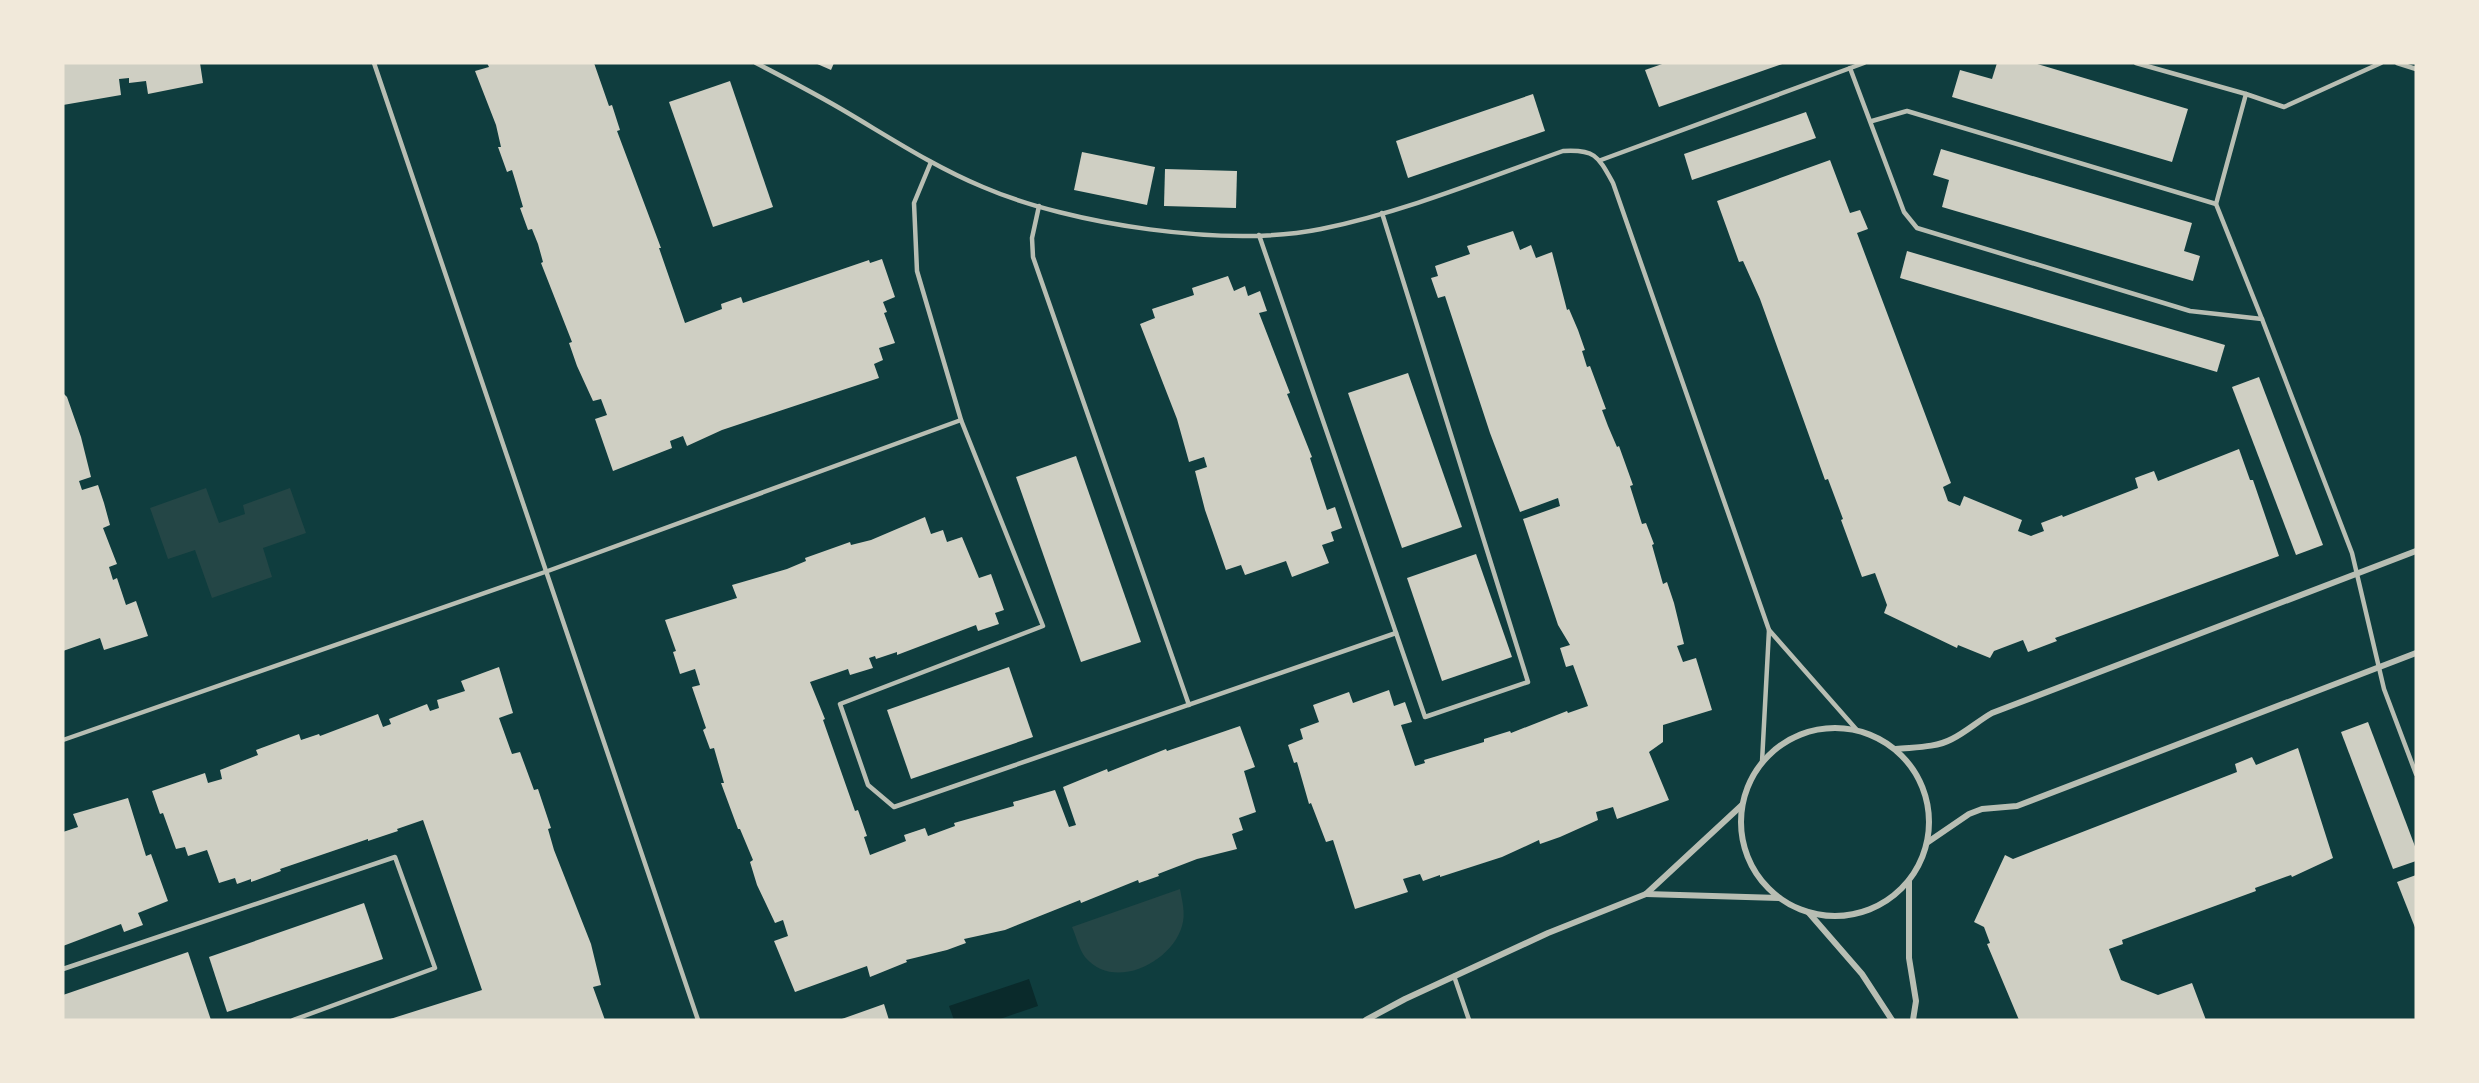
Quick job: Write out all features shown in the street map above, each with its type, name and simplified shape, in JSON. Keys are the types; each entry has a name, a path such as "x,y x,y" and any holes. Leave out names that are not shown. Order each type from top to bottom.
{"street":[{"path":"1896,749 1938,745 1953,739 1971,724 1992,713 2416,551"},
{"path":"1928,842 1969,814 1982,809 2017,806 2416,653"},
{"path":"1835,727 1856,729 1877,737 1896,749 1913,768 1925,791 1930,817 1928,842 1909,881 1894,896 1875,907 1853,914 1831,916 1809,912 1779,898 1764,884 1748,856 1741,825 1746,790 1762,762 1777,747 1795,736 1835,727"},
{"path":"1366,1020 1548,933 1646,894 1743,805"},
{"path":"1909,881 1909,958 1916,1001 1913,1020"},
{"path":"1646,894 1779,898"},
{"path":"1809,912 1862,974 1892,1020"}],"lane":[{"path":"374,63 698,1020"},
{"path":"756,63 931,162 984,188 1039,206 1138,228 1195,234 1259,235 1320,229 1382,213 1563,151 1586,149 1601,160 1613,183 1769,630 1856,729"},
{"path":"1601,160 1864,63"},
{"path":"2136,63 2284,107 2381,63"},
{"path":"2397,63 2416,69"},
{"path":"1850,68 1872,121 1904,212 1917,228 2190,311 2262,319"},
{"path":"2246,94 2216,204 2352,553 2386,697 2416,774"},
{"path":"1872,121 1907,111 2216,204"},
{"path":"931,162 914,203 917,271 961,420 1043,626 840,704 868,785 894,807 1396,633"},
{"path":"1039,206 1032,238 1033,257 1189,705"},
{"path":"1259,235 1425,717 1528,682 1382,213"},
{"path":"63,740 545,572 961,420"},
{"path":"1762,762 1769,630"},
{"path":"63,969 395,857 435,968 293,1020"},
{"path":"1454,976 1469,1020"}],"shaded area":[{"path":"206,488 219,523 245,514 243,505 290,488 306,533 263,548 272,577 212,598 195,550 168,559 150,508"},
{"path":"1180,889 1184,912 1182,926 1167,951 1155,961 1126,972 1111,972 1097,967 1085,957 1072,927"},
{"path":"1029,979 1038,1006 997,1020 954,1020 949,1006"}],"building":[{"path":"63,63 200,63 203,83 148,94 146,81 129,83 129,78 119,79 121,95 63,105"},
{"path":"487,63 594,63 609,106 612,105 620,130 617,131 661,248 659,248 685,323 722,309 721,304 741,297 743,303 869,260 870,263 882,259 895,297 883,302 887,312 884,313 895,343 879,348 883,360 874,364 879,378 722,430 687,446 683,436 670,441 672,448 613,471 595,419 607,415 601,399 593,401 577,366 569,343 572,342 541,263 543,262 538,244 532,229 528,230 520,208 523,207 512,170 507,172 498,147 501,147 496,125 475,71 489,67"},
{"path":"815,63 834,63 831,70"},
{"path":"1665,63 1785,63 1659,107 1645,70"},
{"path":"1997,63 2034,63 2188,109 2172,162 1952,97 1960,70 1992,79"},
{"path":"730,81 773,207 713,227 669,102"},
{"path":"1533,94 1545,131 1408,178 1396,141"},
{"path":"1806,112 1816,138 1692,180 1684,154"},
{"path":"1941,149 2192,223 2184,251 2200,256 2193,281 1942,207 1949,180 1933,175"},
{"path":"1082,152 1155,167 1147,205 1074,190"},
{"path":"1830,160 1850,213 1860,210 1868,229 1857,233 1951,483 1943,487 1948,501 1960,506 1964,496 2022,520 2018,531 2031,536 2044,531 2041,523 2062,515 2063,517 2138,488 2135,478 2154,471 2158,481 2239,449 2250,480 2253,480 2279,556 2055,638 2057,641 2028,652 2023,640 1994,651 1990,658 1958,645 1957,648 1884,613 1887,605 1875,573 1862,577 1841,520 1843,519 1828,479 1825,480 1760,299 1743,261 1739,262 1717,201"},
{"path":"1165,169 1237,171 1236,208 1164,206"},
{"path":"1513,231 1520,250 1531,245 1536,258 1552,252 1567,310 1569,309 1578,330 1585,350 1582,351 1587,367 1590,366 1606,409 1602,410 1617,447 1619,446 1633,485 1630,486 1642,524 1646,523 1654,544 1652,545 1663,584 1667,582 1674,603 1684,644 1677,646 1683,662 1696,658 1712,710 1663,725 1663,742 1649,752 1669,800 1617,819 1613,807 1596,812 1598,820 1540,844 1539,840 1502,857 1440,877 1440,875 1423,881 1420,874 1403,879 1408,892 1355,909 1333,840 1326,842 1311,803 1309,804 1297,762 1294,763 1288,745 1303,739 1300,729 1319,722 1313,705 1349,692 1353,703 1389,690 1394,706 1405,702 1412,722 1401,725 1415,766 1425,763 1424,760 1484,742 1484,739 1510,731 1511,733 1567,711 1568,713 1588,706 1573,665 1566,667 1560,648 1570,645 1558,625 1523,519 1560,506 1558,498 1520,512 1490,433 1445,296 1438,298 1431,278 1438,276 1435,266 1470,254 1467,246"},
{"path":"1907,251 2225,345 2217,372 1900,278"},
{"path":"1228,276 1234,291 1245,286 1248,296 1260,291 1267,311 1259,313 1290,393 1287,394 1312,457 1310,458 1327,510 1335,507 1342,528 1331,532 1334,541 1322,545 1329,563 1292,577 1286,561 1245,575 1241,565 1226,570 1205,510 1195,471 1207,467 1204,457 1189,462 1177,419 1140,324 1155,318 1152,309 1194,295 1192,288"},
{"path":"1408,373 1462,527 1402,548 1348,393"},
{"path":"2259,377 2323,545 2296,555 2232,387"},
{"path":"63,393 67,397 81,437 91,477 79,481 82,490 98,485 110,525 103,528 117,564 109,567 113,580 117,578 126,605 136,601 148,636 104,650 100,638 63,651"},
{"path":"1076,456 1141,642 1081,662 1016,477"},
{"path":"925,517 931,534 943,530 947,542 962,537 979,578 991,574 1004,610 995,613 999,624 978,631 976,625 897,655 897,652 876,659 875,656 869,658 873,668 850,675 848,669 810,682 825,719 823,720 855,811 858,810 867,836 864,837 870,855 906,841 904,835 925,828 928,836 955,826 954,823 1014,806 1013,802 1055,790 1069,827 1076,825 1063,787 1107,769 1108,772 1166,749 1167,751 1240,726 1255,767 1244,771 1256,812 1239,818 1243,830 1232,834 1237,849 1197,859 1158,874 1159,876 1139,883 1138,880 1081,903 1080,900 1005,930 964,939 966,943 906,960 907,962 870,977 867,966 795,992 774,941 788,936 783,920 775,923 757,885 750,862 753,860 740,829 738,829 721,783 724,783 714,748 710,749 703,730 706,728 692,687 700,685 695,669 680,674 673,652 676,651 665,620 737,598 732,585 787,569 806,561 805,558 850,542 851,545 871,540"},
{"path":"1476,554 1512,657 1442,681 1407,578"},
{"path":"499,667 513,713 499,718 512,754 520,752 534,790 538,789 551,828 548,829 554,850 591,944 601,985 593,987 605,1020 387,1020 482,990 423,820 397,829 398,831 280,869 281,871 251,882 251,879 237,884 235,878 219,883 207,850 188,856 185,847 176,849 152,791 205,773 208,783 222,779 220,770 258,755 256,750 299,734 301,740 319,734 320,736 378,714 383,727 391,724 389,719 427,704 430,711 439,708 437,700 465,691 461,681"},
{"path":"1009,667 1033,737 911,779 887,710"},
{"path":"2368,722 2416,849 2416,861 2393,869 2341,732"},
{"path":"2298,748 2333,858 2292,877 2291,875 2255,888 2256,891 2122,940 2123,944 2109,949 2121,980 2158,995 2192,983 2206,1020 2019,1020 1987,944 1990,943 1984,927 1974,922 2005,855 2013,859 2237,772 2235,764 2252,757 2256,765"},
{"path":"128,798 146,856 151,854 168,901 138,913 143,925 124,932 121,924 63,946 63,832 78,827 73,814"},
{"path":"2416,875 2416,930 2397,882"},
{"path":"364,903 383,959 227,1012 209,957"},
{"path":"188,952 211,1020 63,1020 63,995"},
{"path":"884,1004 889,1020 839,1020"}]}
